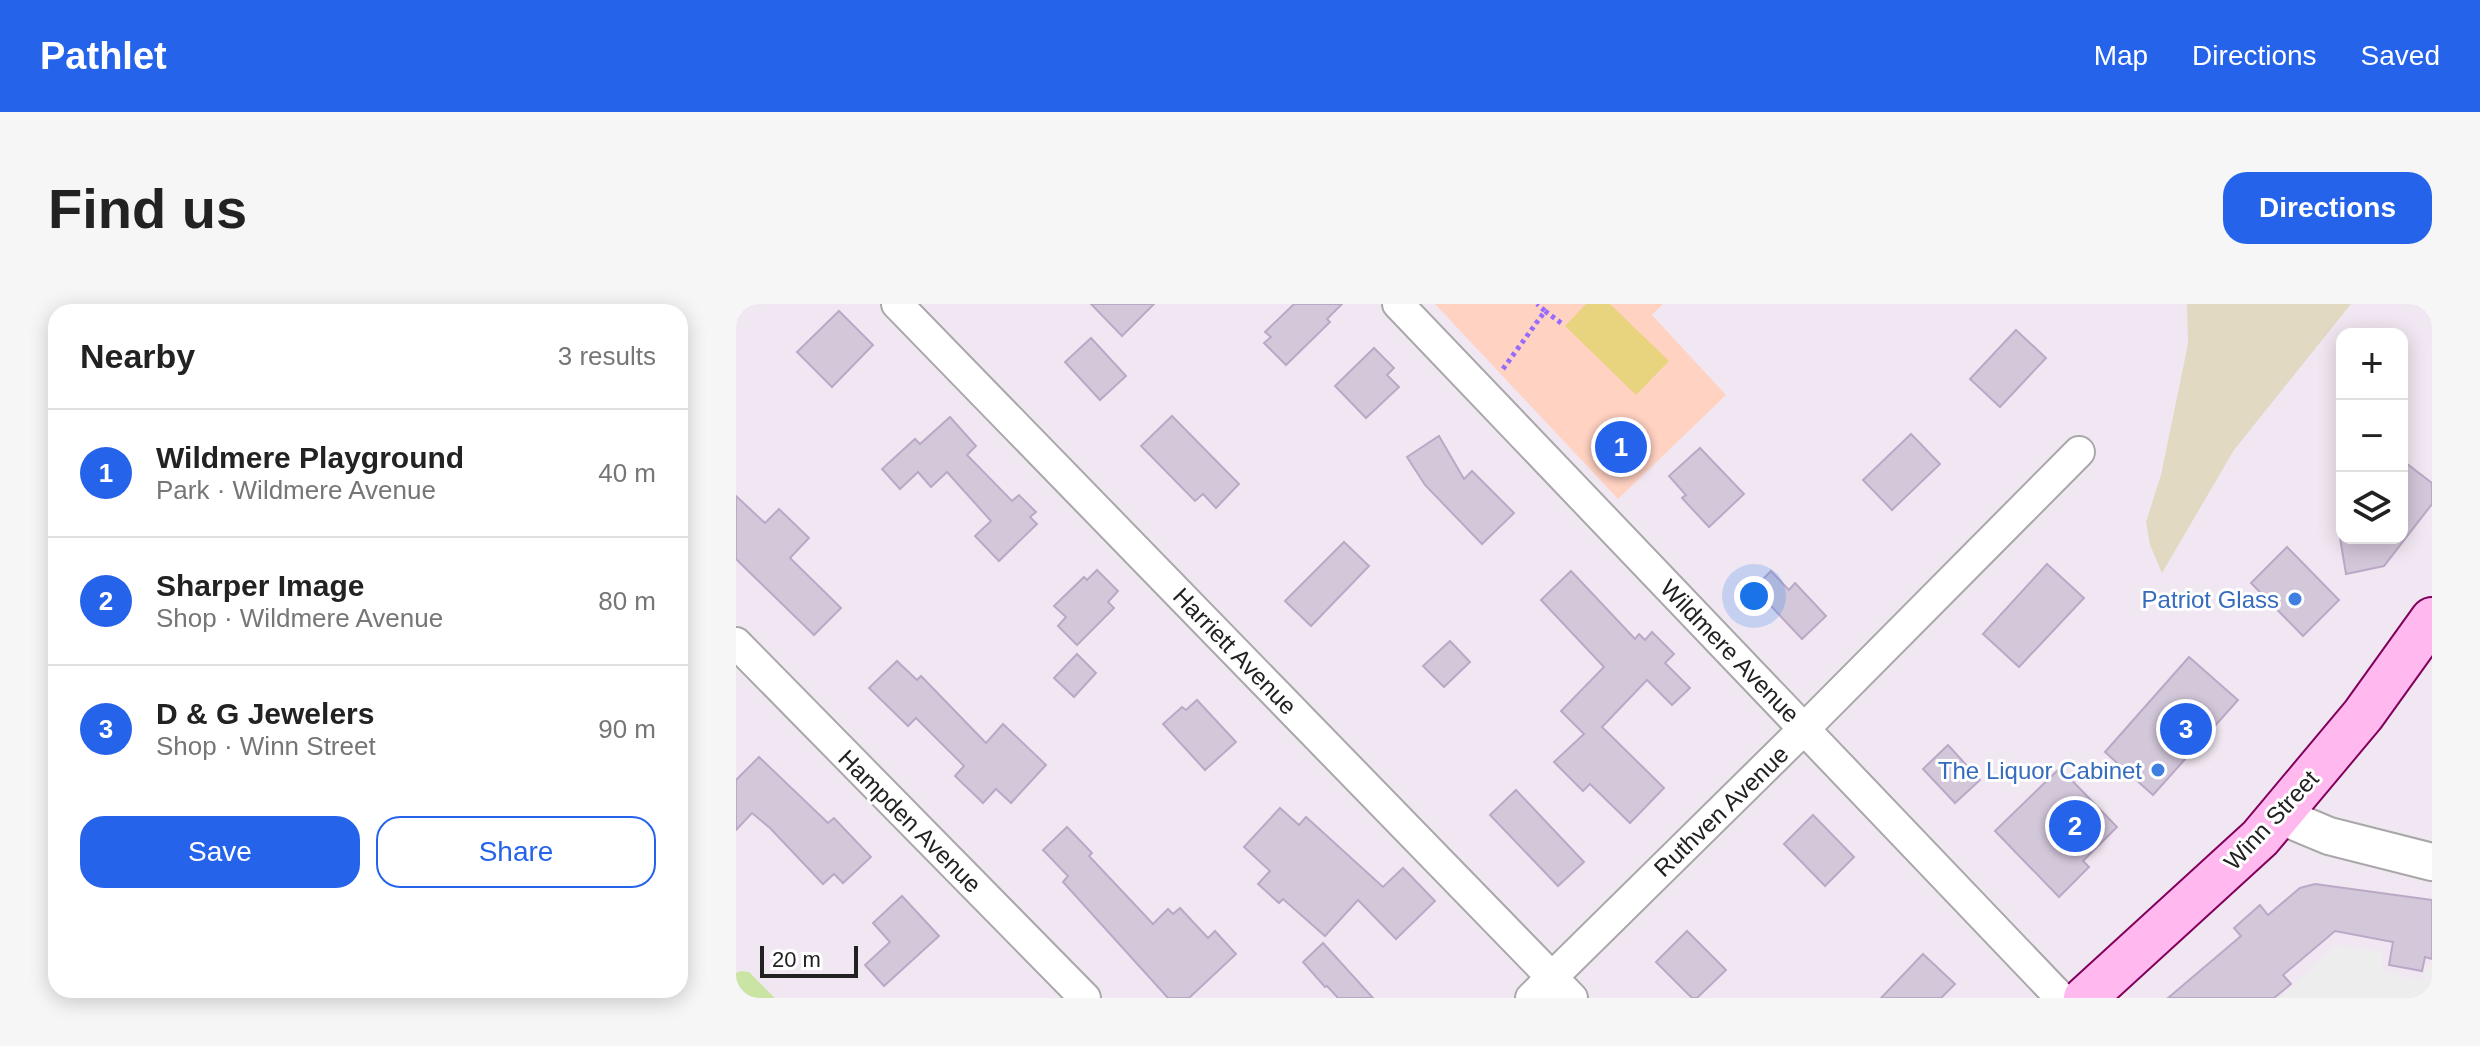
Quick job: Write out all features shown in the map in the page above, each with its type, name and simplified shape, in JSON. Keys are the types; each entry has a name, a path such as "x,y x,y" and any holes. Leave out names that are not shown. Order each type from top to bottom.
{"main road":[{"name":"Winn Street","path":"2085,998 2260,838 2363,715 2432,619"}],"street":[{"name":"Harriett Avenue","path":"897,304 1551,991"},
{"name":"Wildmere Avenue","path":"1398,304 2061,998"},
{"name":"Ruthven Avenue","path":"1551,991 1804,729 2079,452"},
{"name":"Hampden Avenue","path":"736,643 1085,998"},
{"path":"2279,815 2329,836 2432,862"}],"path":[{"path":"1537,304 1561,323"},
{"path":"1484,394 1545,311"}],"shaded area":[{"path":"1435,304 1663,304 1652,315 1726,395 1618,499"},
{"path":"1586,304 1610,304 1669,361 1636,395 1565,326"},
{"path":"2187,304 2351,304 2234,450 2162,573 2150,545 2146,522 2161,475 2188,344"},
{"path":"2335,945 2382,952 2382,971 2420,980 2427,965 2432,966 2432,998 2279,998"},
{"path":"749,972 775,998 740,998 736,994 736,973"}],"building":[{"path":"1091,304 1154,304 1122,336"},
{"path":"1294,304 1342,304 1327,319 1330,322 1286,365 1264,343 1271,337 1265,332"},
{"path":"839,311 873,345 832,387 797,352"},
{"path":"2016,330 2046,358 2000,407 1970,379"},
{"path":"1091,338 1126,376 1100,400 1065,362"},
{"path":"1374,348 1394,368 1387,375 1399,387 1366,418 1335,386"},
{"path":"1172,416 1239,484 1216,508 1203,494 1195,501 1141,446"},
{"path":"950,417 976,446 967,455 1012,501 1019,495 1036,512 1030,517 1037,524 999,561 975,536 991,521 947,472 931,487 918,472 900,489 882,469 915,439 920,444"},
{"path":"1911,434 1940,464 1892,510 1863,480"},
{"path":"1439,436 1464,479 1472,471 1514,513 1482,544 1425,485 1407,457"},
{"path":"1700,448 1744,494 1709,527 1682,498 1686,495 1669,476"},
{"path":"2408,465 2432,483 2432,504 2408,535"},
{"path":"736,496 765,523 779,509 809,538 790,558 841,608 814,635 736,559"},
{"path":"1344,542 1369,566 1311,626 1285,601"},
{"path":"2341,544 2401,544 2384,566 2346,574"},
{"path":"2287,547 2339,600 2303,636 2251,583"},
{"path":"2047,564 2084,598 2019,667 1983,634"},
{"path":"1097,570 1118,591 1108,602 1114,608 1077,645 1058,626 1066,617 1054,606 1084,577 1087,580"},
{"path":"1571,571 1635,639 1639,634 1645,640 1652,632 1674,654 1665,663 1690,688 1672,705 1647,680 1602,727 1664,788 1630,823 1590,784 1583,791 1554,762 1584,734 1561,711 1604,667 1541,600"},
{"path":"1771,571 1789,590 1795,583 1826,616 1802,639 1754,588"},
{"path":"1450,641 1470,662 1444,687 1423,666"},
{"path":"1077,654 1096,673 1074,697 1054,678"},
{"path":"2189,657 2238,700 2153,795 2105,752"},
{"path":"897,661 917,680 921,676 986,743 1003,724 1046,765 1011,803 996,789 983,803 955,776 964,766 916,718 908,726 869,688"},
{"path":"1197,700 1236,742 1205,770 1163,724 1182,707 1186,710"},
{"path":"1948,745 1980,780 1955,803 1923,769"},
{"path":"759,757 828,823 834,818 871,857 843,883 834,874 823,884 752,813 736,830 736,780"},
{"path":"2060,768 2117,827 2083,861 2089,867 2059,897 1995,831"},
{"path":"1516,790 1584,862 1558,886 1490,815"},
{"path":"1280,808 1299,825 1306,817 1383,887 1403,868 1435,901 1396,939 1358,900 1325,936 1283,899 1279,903 1258,884 1270,871 1244,847"},
{"path":"1813,815 1854,857 1825,886 1784,844"},
{"path":"1067,827 1092,853 1089,856 1153,924 1168,909 1173,914 1180,908 1208,938 1215,931 1236,954 1189,998 1168,998 1063,882 1068,876 1043,850"},
{"path":"2315,884 2432,900 2432,959 2425,957 2422,971 2389,965 2393,942 2335,931 2283,975 2291,984 2274,998 2168,998 2241,936 2234,928 2260,905 2268,915 2300,888"},
{"path":"902,896 939,936 884,986 865,965 890,942 873,923"},
{"path":"1687,931 1726,970 1697,998 1692,998 1656,962"},
{"path":"1323,943 1373,998 1338,998 1325,987 1303,962"},
{"path":"1923,954 1955,984 1941,998 1881,998"}],"place":[{"name":"Wildmere Playground","path":"1621,447"},
{"name":"Patriot Glass","path":"2295,599"},
{"name":"D & G Jewelers","path":"2186,729"},
{"name":"The Liquor Cabinet","path":"2158,770"},
{"name":"Sharper Image","path":"2075,826"}]}
